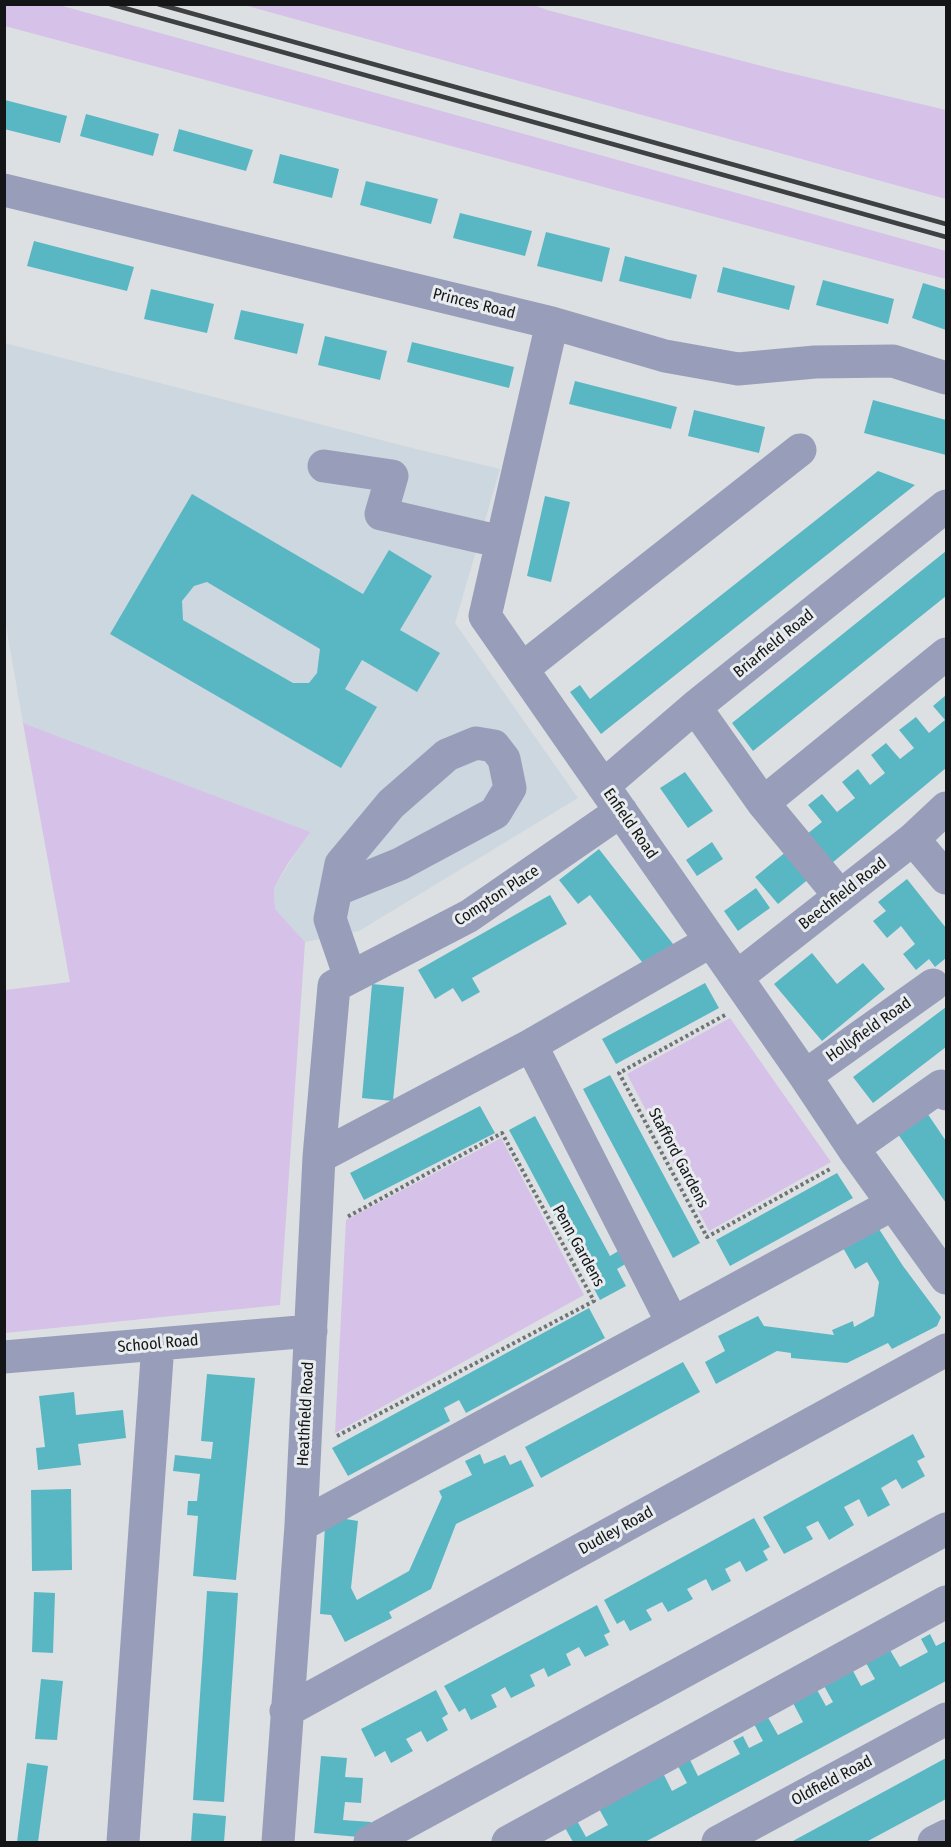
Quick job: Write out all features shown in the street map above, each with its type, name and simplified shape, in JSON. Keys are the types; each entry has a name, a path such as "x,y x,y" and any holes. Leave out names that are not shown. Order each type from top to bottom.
{"street":[{"name":"Princes Road","path":"4,190 552,323 665,356 738,369 815,362 893,361 946,378"},
{"name":"Enfield Road","path":"552,323 485,616 855,1151 946,1278"},
{"path":"522,669 800,450"},
{"path":"324,466 392,476 381,514 502,542"},
{"name":"Briarfield Road","path":"612,799 695,707 946,506"},
{"path":"763,803 946,654"},
{"path":"695,707 763,803 840,896"},
{"path":"336,890 400,864 495,813 510,788 504,759 494,746 476,743 447,755 391,804 341,864 330,919 342,981"},
{"name":"Compton Place","path":"342,981 470,916 612,799"},
{"name":"Beechfield Road","path":"744,989 840,896 913,839 946,808"},
{"path":"913,839 946,878"},
{"path":"319,1157 531,1045 711,941"},
{"name":"Heathfield Road","path":"278,1842 301,1525 319,1157 342,981"},
{"name":"Hollyfield Road","path":"805,1076 933,985"},
{"path":"531,1045 672,1322"},
{"path":"855,1151 945,1087"},
{"path":"301,1525 893,1204"},
{"name":"School Road","path":"4,1357 310,1331"},
{"path":"123,1842 158,1344"},
{"name":"Dudley Road","path":"286,1711 946,1350"},
{"path":"370,1842 605,1717 946,1530"},
{"path":"507,1842 946,1602"},
{"name":"Oldfield Road","path":"717,1842 946,1719"},
{"path":"934,1842 946,1836"}],"path":[{"name":"Stafford Gardens","path":"744,989 619,1073 707,1237 855,1151"},
{"name":"Penn Gardens","path":"304,1454 594,1301 502,1133 315,1233"}],"shaded area":[{"path":"4,5 59,5 946,251 946,279 5,26"},
{"path":"244,5 534,5 777,70 946,110 946,199"},
{"path":"4,343 500,469 455,623 578,798 359,931 305,942 275,909 274,888 309,832 23,723 5,620"},
{"path":"23,723 310,832 274,888 275,909 305,942 280,1305 5,1333 5,990 70,982"},
{"path":"730,1018 831,1162 709,1231 627,1074"},
{"path":"501,1138 584,1295 335,1433 346,1220"}],"building":[{"path":"5,100 67,116 60,143 4,129"},
{"path":"86,114 159,134 153,156 80,136"},
{"path":"179,129 253,150 246,171 173,151"},
{"path":"280,154 339,169 332,198 273,183"},
{"path":"366,181 438,199 431,224 360,205"},
{"path":"460,213 532,231 525,256 453,238"},
{"path":"546,232 610,248 602,282 537,266"},
{"path":"34,241 134,267 127,291 27,266"},
{"path":"625,256 697,275 691,299 619,281"},
{"path":"723,267 795,286 789,310 717,292"},
{"path":"823,280 894,299 888,324 816,305"},
{"path":"923,283 946,290 946,330 912,318"},
{"path":"151,289 214,304 207,333 144,319"},
{"path":"241,310 304,324 297,354 234,339"},
{"path":"325,336 387,351 380,380 318,365"},
{"path":"412,342 514,367 509,388 407,362"},
{"path":"575,381 677,407 671,429 569,404"},
{"path":"873,400 946,420 946,455 864,433"},
{"path":"694,410 765,427 759,453 688,436"},
{"path":"878,471 915,485 601,734 570,692 580,685 590,699"},
{"path":"192,494 363,594 389,550 432,576 400,630 440,653 417,692 362,660 345,689 377,707 341,768 110,634","holes":["207,582 320,649 317,673 309,683 293,683 183,620 182,601 194,586"]},
{"path":"545,496 570,502 551,582 527,576"},
{"path":"946,551 946,596 753,751 732,723"},
{"path":"946,695 946,768 826,868 807,834 822,822 808,805 822,794 837,812 855,798 842,782 858,769 870,785 885,773 871,755 886,743 900,759 914,748 899,730 916,717 929,733 945,720 933,706"},
{"path":"685,772 713,811 688,828 660,788"},
{"path":"712,842 723,859 697,876 686,860"},
{"path":"599,849 673,944 649,971 590,895 578,904 559,880"},
{"path":"787,851 810,878 778,904 755,877"},
{"path":"907,879 946,928 946,958 935,967 929,959 916,970 903,954 915,944 901,926 887,938 873,921 886,911 878,902"},
{"path":"756,888 770,908 738,931 724,911"},
{"path":"550,895 567,924 472,978 480,992 462,1002 453,988 435,999 418,970"},
{"path":"812,953 837,984 863,963 885,989 822,1041 774,984"},
{"path":"705,983 719,1008 616,1064 602,1039"},
{"path":"372,984 404,987 393,1101 362,1098"},
{"path":"946,1007 946,1047 873,1103 853,1077"},
{"path":"610,1075 700,1243 673,1258 583,1089"},
{"path":"480,1106 495,1133 364,1200 350,1173"},
{"path":"923,1107 946,1141 946,1203 893,1127"},
{"path":"535,1116 610,1256 625,1247 632,1260 617,1269 626,1286 600,1300 509,1130"},
{"path":"837,1173 853,1198 730,1266 716,1240"},
{"path":"877,1226 941,1317 937,1326 892,1349 888,1343 847,1363 791,1358 791,1353 777,1351 716,1384 705,1362 725,1351 718,1336 758,1316 764,1326 834,1335 832,1330 853,1321 854,1327 874,1316 879,1282 867,1262 855,1269 842,1246"},
{"path":"589,1308 605,1338 466,1413 459,1400 444,1408 450,1421 348,1476 332,1448"},
{"path":"683,1362 700,1392 541,1478 525,1447"},
{"path":"207,1374 255,1378 236,1580 193,1576 198,1516 187,1515 188,1501 197,1501 200,1474 173,1471 175,1455 211,1459 213,1442 201,1441"},
{"path":"74,1392 76,1415 123,1410 126,1438 78,1444 81,1465 38,1470 36,1448 45,1447 39,1396"},
{"path":"913,1434 925,1457 917,1461 925,1476 902,1489 896,1479 881,1488 890,1505 868,1517 859,1499 844,1507 854,1525 829,1540 818,1521 806,1527 813,1539 784,1554 763,1517"},
{"path":"480,1454 484,1464 505,1455 510,1465 521,1460 534,1486 456,1524 431,1589 389,1612 392,1618 345,1642 331,1615 320,1614 325,1526 340,1518 358,1521 351,1588 357,1600 409,1571 442,1497 439,1491 472,1475 465,1461"},
{"path":"71,1489 72,1570 32,1571 31,1490"},
{"path":"754,1518 770,1547 763,1551 768,1560 746,1572 740,1561 725,1569 731,1581 712,1591 706,1579 687,1589 693,1599 668,1612 662,1602 646,1610 652,1620 630,1631 624,1620 617,1624 604,1600"},
{"path":"207,1591 238,1593 224,1802 193,1800"},
{"path":"34,1592 55,1593 53,1653 32,1652"},
{"path":"597,1605 610,1632 604,1635 609,1645 585,1657 579,1647 566,1654 571,1665 548,1677 544,1668 530,1675 535,1686 511,1698 505,1687 491,1695 497,1707 471,1720 465,1708 459,1712 444,1686"},
{"path":"930,1634 936,1646 946,1641 946,1681 645,1842 573,1842 564,1826 576,1819 586,1837 608,1825 598,1807 663,1773 672,1791 687,1783 678,1766 690,1760 698,1776 740,1754 733,1741 743,1736 749,1748 763,1741 753,1722 766,1714 778,1735 803,1722 792,1701 816,1688 826,1706 833,1702 823,1684 852,1669 861,1686 875,1679 866,1663 890,1650 900,1667 928,1652 921,1639"},
{"path":"41,1679 63,1681 57,1740 35,1739"},
{"path":"436,1690 448,1714 442,1718 448,1730 427,1742 421,1731 406,1739 413,1751 391,1763 385,1751 375,1757 361,1729"},
{"path":"321,1756 347,1758 345,1777 363,1778 361,1803 345,1802 343,1820 371,1822 370,1838 314,1833"},
{"path":"946,1758 946,1799 935,1805 866,1842 791,1842"},
{"path":"27,1763 48,1766 38,1842 17,1842"},
{"path":"193,1813 226,1816 224,1842 191,1842"}],"railway":[{"path":"110,4 946,237"},
{"path":"158,4 946,224"}]}
